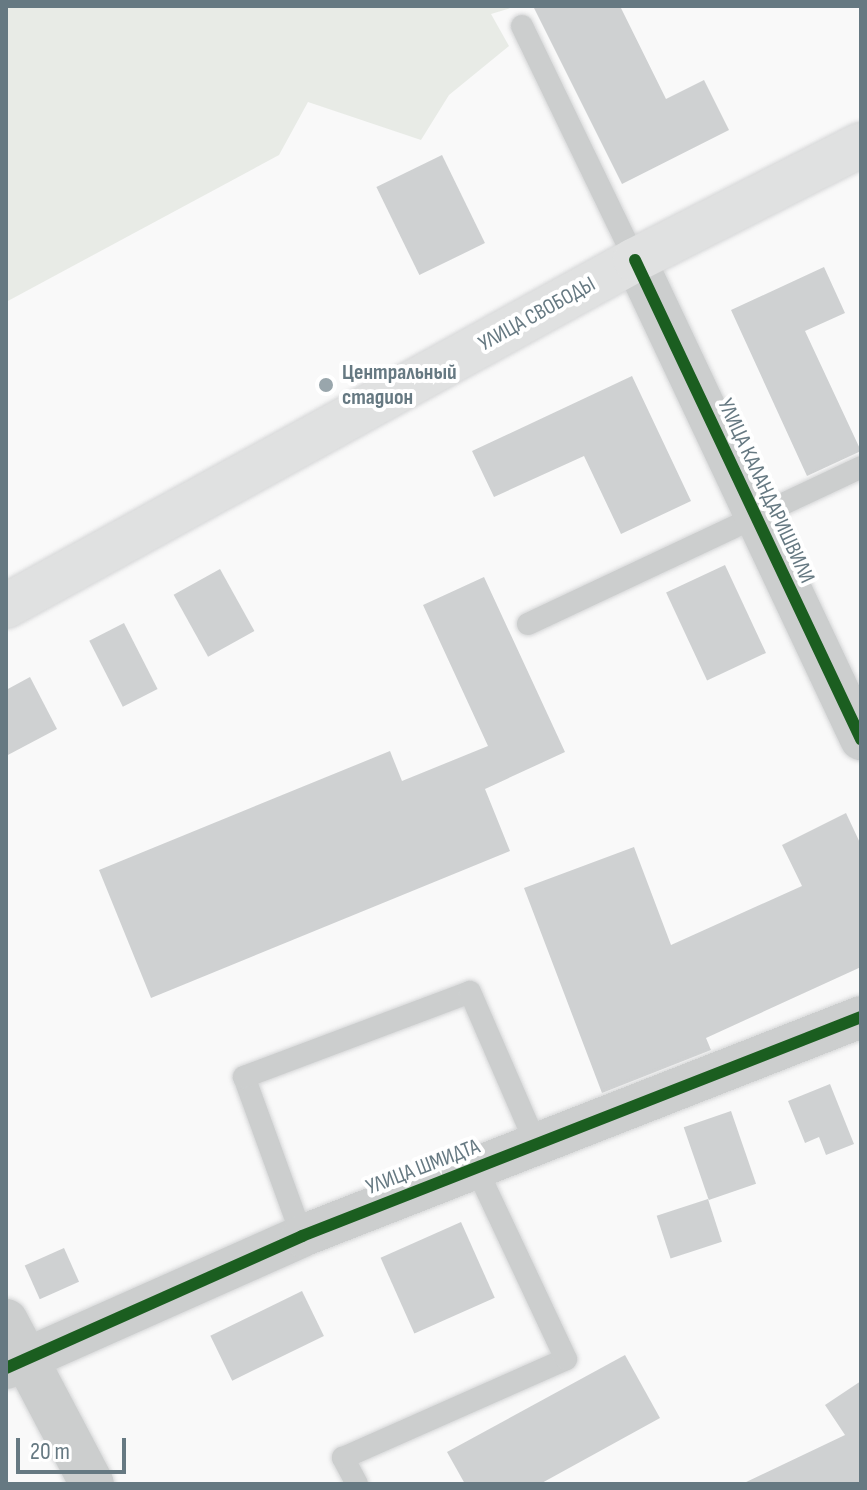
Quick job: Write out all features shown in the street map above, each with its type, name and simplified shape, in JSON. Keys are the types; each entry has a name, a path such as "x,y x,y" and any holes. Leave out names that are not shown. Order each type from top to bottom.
{"main road":[{"name":"УЛИЦА СВОБОДЫ","path":"6,606 635,260 861,145"}],"street":[{"name":"УЛИЦА КАЛАНДАРИШВИЛИ","path":"635,260 861,739"},
{"name":"УЛИЦА ШМИДТА","path":"12,1349 861,1017"},
{"path":"12,1349 92,1484"}],"lane":[{"path":"522,26 635,260"},
{"path":"528,624 861,467"},
{"path":"302,1236 244,1077 470,992 536,1144"},
{"path":"357,1484 343,1458 566,1359 476,1168"}],"shaded area":[{"path":"6,6 517,6 491,14 509,46 449,95 421,140 308,102 279,155 6,302"}],"building":[{"path":"533,6 620,6 666,99 704,80 729,130 622,184"},
{"path":"442,155 485,243 419,275 376,187"},
{"path":"824,267 845,313 805,331 861,451 807,476 731,310"},
{"path":"632,376 691,501 621,534 584,456 494,497 472,451"},
{"path":"725,565 766,653 707,680 666,592"},
{"path":"220,569 254,631 208,657 174,595"},
{"path":"484,577 565,752 485,789 510,851 151,998 99,870 390,751 402,781 488,746 423,605"},
{"path":"124,623 158,689 123,707 89,641"},
{"path":"30,677 57,729 6,756 6,690"},
{"path":"846,813 861,845 861,967 706,1038 711,1050 602,1093 524,888 634,847 671,945 802,886 782,845"},
{"path":"830,1084 854,1144 826,1155 819,1137 805,1143 788,1101"},
{"path":"731,1111 756,1184 709,1200 684,1127"},
{"path":"708,1199 722,1242 671,1258 657,1216"},
{"path":"461,1222 495,1298 414,1334 381,1258"},
{"path":"64,1248 79,1282 40,1299 25,1265"},
{"path":"302,1291 324,1336 232,1381 210,1336"},
{"path":"625,1355 660,1418 540,1484 465,1484 447,1452"},
{"path":"861,1381 861,1484 742,1484 845,1435 825,1405"}],"cycle path":[{"path":"635,260 861,739"},
{"path":"6,1368 302,1236 861,1017"}],"place":[{"name":"Центральный стадион","path":"326,385"}]}
